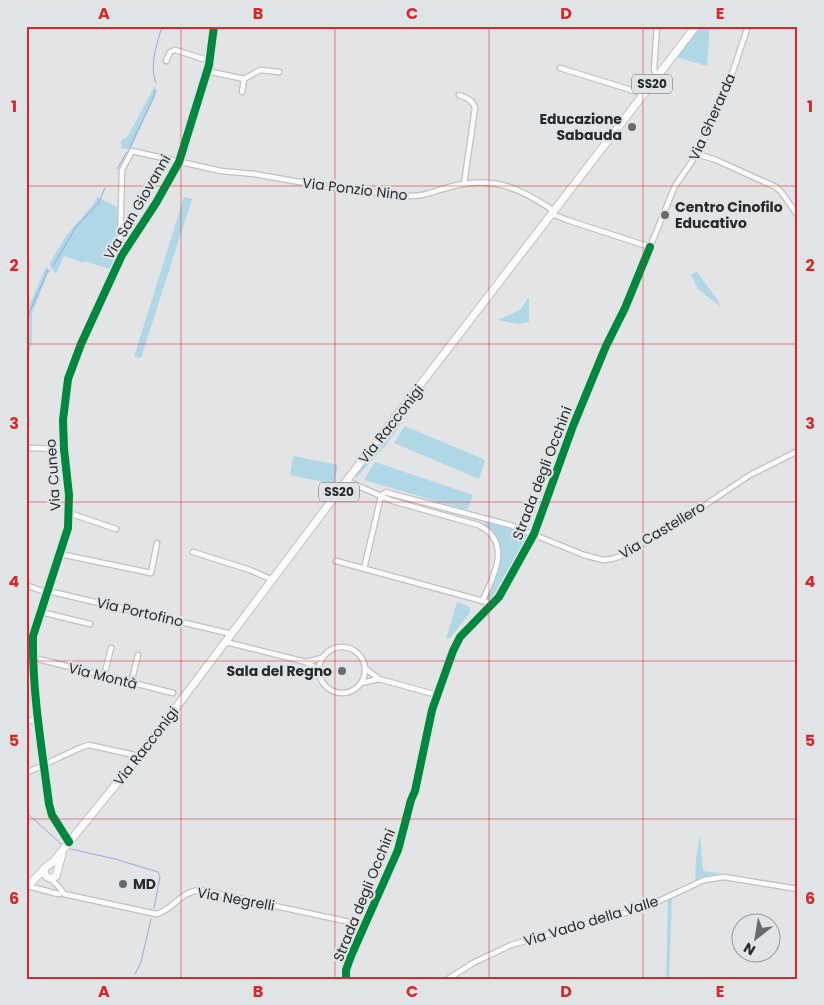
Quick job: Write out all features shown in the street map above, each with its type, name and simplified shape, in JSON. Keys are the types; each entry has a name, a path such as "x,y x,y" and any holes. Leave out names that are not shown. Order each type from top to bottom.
{"main road":[{"name":"Via Racconigi","path":"51,864 139,756 696,26"},
{"name":"Via Racconigi","path":"58,872 64,849"},
{"path":"51,864 55,866 58,872 54,878 42,877 29,885 47,866 51,864"},
{"path":"44,869 44,874 49,878"}],"street":[{"name":"Via San Giovanni","path":"96,311 122,255 156,203 179,162 210,61 214,26"},
{"path":"657,26 654,69 657,77"},
{"name":"Via Gherarda","path":"650,246 675,186 697,154 727,89 748,26"},
{"path":"166,61 170,52 175,50 210,61"},
{"path":"560,68 644,94"},
{"path":"207,71 244,79 260,70 279,72"},
{"path":"242,92 244,79"},
{"path":"459,95 474,103 475,108 464,184"},
{"name":"Via Ponzio Nino","path":"122,255 120,217 122,170 132,151 221,171 254,174 328,187 408,196 420,196 464,184 496,184 512,187 526,193 553,212"},
{"path":"697,154 716,160 776,186 798,216"},
{"path":"553,212 567,220 650,246"},
{"name":"Strada degli Occhini","path":"346,979 346,970 351,956 398,850 415,791 436,695 460,638 494,604 534,534 573,426 650,246"},
{"name":"Via Cuneo","path":"69,842 52,815 38,718 33,636 68,528 69,495 63,420 68,379 74,360 96,311"},
{"path":"26,448 64,449"},
{"name":"Via Castellero","path":"347,481 381,496 386,492 466,513 534,534 596,559 612,559 624,555 684,519 750,475 798,451"},
{"path":"364,569 381,496 478,525 488,532 498,548 498,561 493,578 482,601"},
{"path":"69,513 116,529"},
{"path":"60,554 150,573 157,543"},
{"path":"193,552 250,570 273,580"},
{"path":"336,562 494,604"},
{"name":"Via Portofino","path":"26,585 48,592 232,634"},
{"path":"41,612 90,624"},
{"path":"226,642 306,662 319,670"},
{"path":"306,662 322,658 333,648 348,647 360,655 366,669 379,679 436,695"},
{"path":"104,676 111,648"},
{"name":"Via Montà","path":"26,653 104,676 173,693"},
{"path":"131,683 138,655"},
{"path":"322,658 319,670 320,677 327,688 339,693 352,691 362,683 379,679"},
{"path":"362,683 366,669"},
{"path":"26,722 38,718"},
{"path":"26,773 89,745 139,756"},
{"path":"58,872 59,887"},
{"name":"Via Vado della Valle","path":"448,979 473,963 511,945 646,907 704,880 724,877 798,889"},
{"path":"49,878 59,887 62,893"},
{"name":"Via Negrelli","path":"29,885 58,894 62,893 156,914 165,911 187,892 204,890 364,925"}],"shaded area":[{"path":"700,26 710,26 707,66 677,56"},
{"path":"154,87 157,91 130,150 121,148 122,144 120,142 128,136"},
{"path":"97,197 117,207 119,244 112,270 64,256 56,274 49,264 65,238"},
{"path":"184,197 192,199 141,358 134,357"},
{"path":"46,267 51,271 48,273 32,314 32,340 26,370 26,313"},
{"path":"697,272 721,307 698,289 691,275"},
{"path":"529,297 529,322 519,324 498,320 520,310"},
{"path":"400,419 402,422 386,445 357,477 354,477"},
{"path":"405,426 485,460 479,479 394,443"},
{"path":"293,456 338,465 334,484 290,475"},
{"path":"375,462 473,495 467,510 364,480"},
{"path":"485,521 529,534 529,539 499,594 493,601 485,600 499,570 501,552 498,542 485,524"},
{"path":"457,602 470,607 470,613 450,638 446,639"},
{"path":"700,836 703,871 720,873 695,880 696,858"},
{"path":"672,898 669,979 666,979 668,900"}],"waterway":[{"path":"156,83 153,69 156,47 162,26"},
{"path":"130,147 155,91"},
{"path":"117,169 127,152"},
{"path":"53,266 76,227 99,202 105,188"},
{"path":"26,354 29,313 48,270"},
{"path":"26,812 61,844"},
{"path":"71,849 115,859 158,872 160,877 154,908"},
{"path":"135,974 141,962 151,919"}],"cycle path":[{"path":"69,842 52,815 49,804 36,699 33,657 33,636 68,528 69,495 63,420 68,379 81,344 122,255 156,203 179,162 209,65 214,26"},
{"path":"346,979 346,970 351,956 398,850 415,791 432,710 453,651 460,637 499,597 534,534 573,426 650,247"}],"place":[{"name":"Educazione Sabauda","path":"632,127"},
{"name":"Centro Cinofilo Educativo","path":"665,215"},
{"name":"Sala del Regno","path":"342,671"},
{"name":"MD","path":"123,884"}]}
